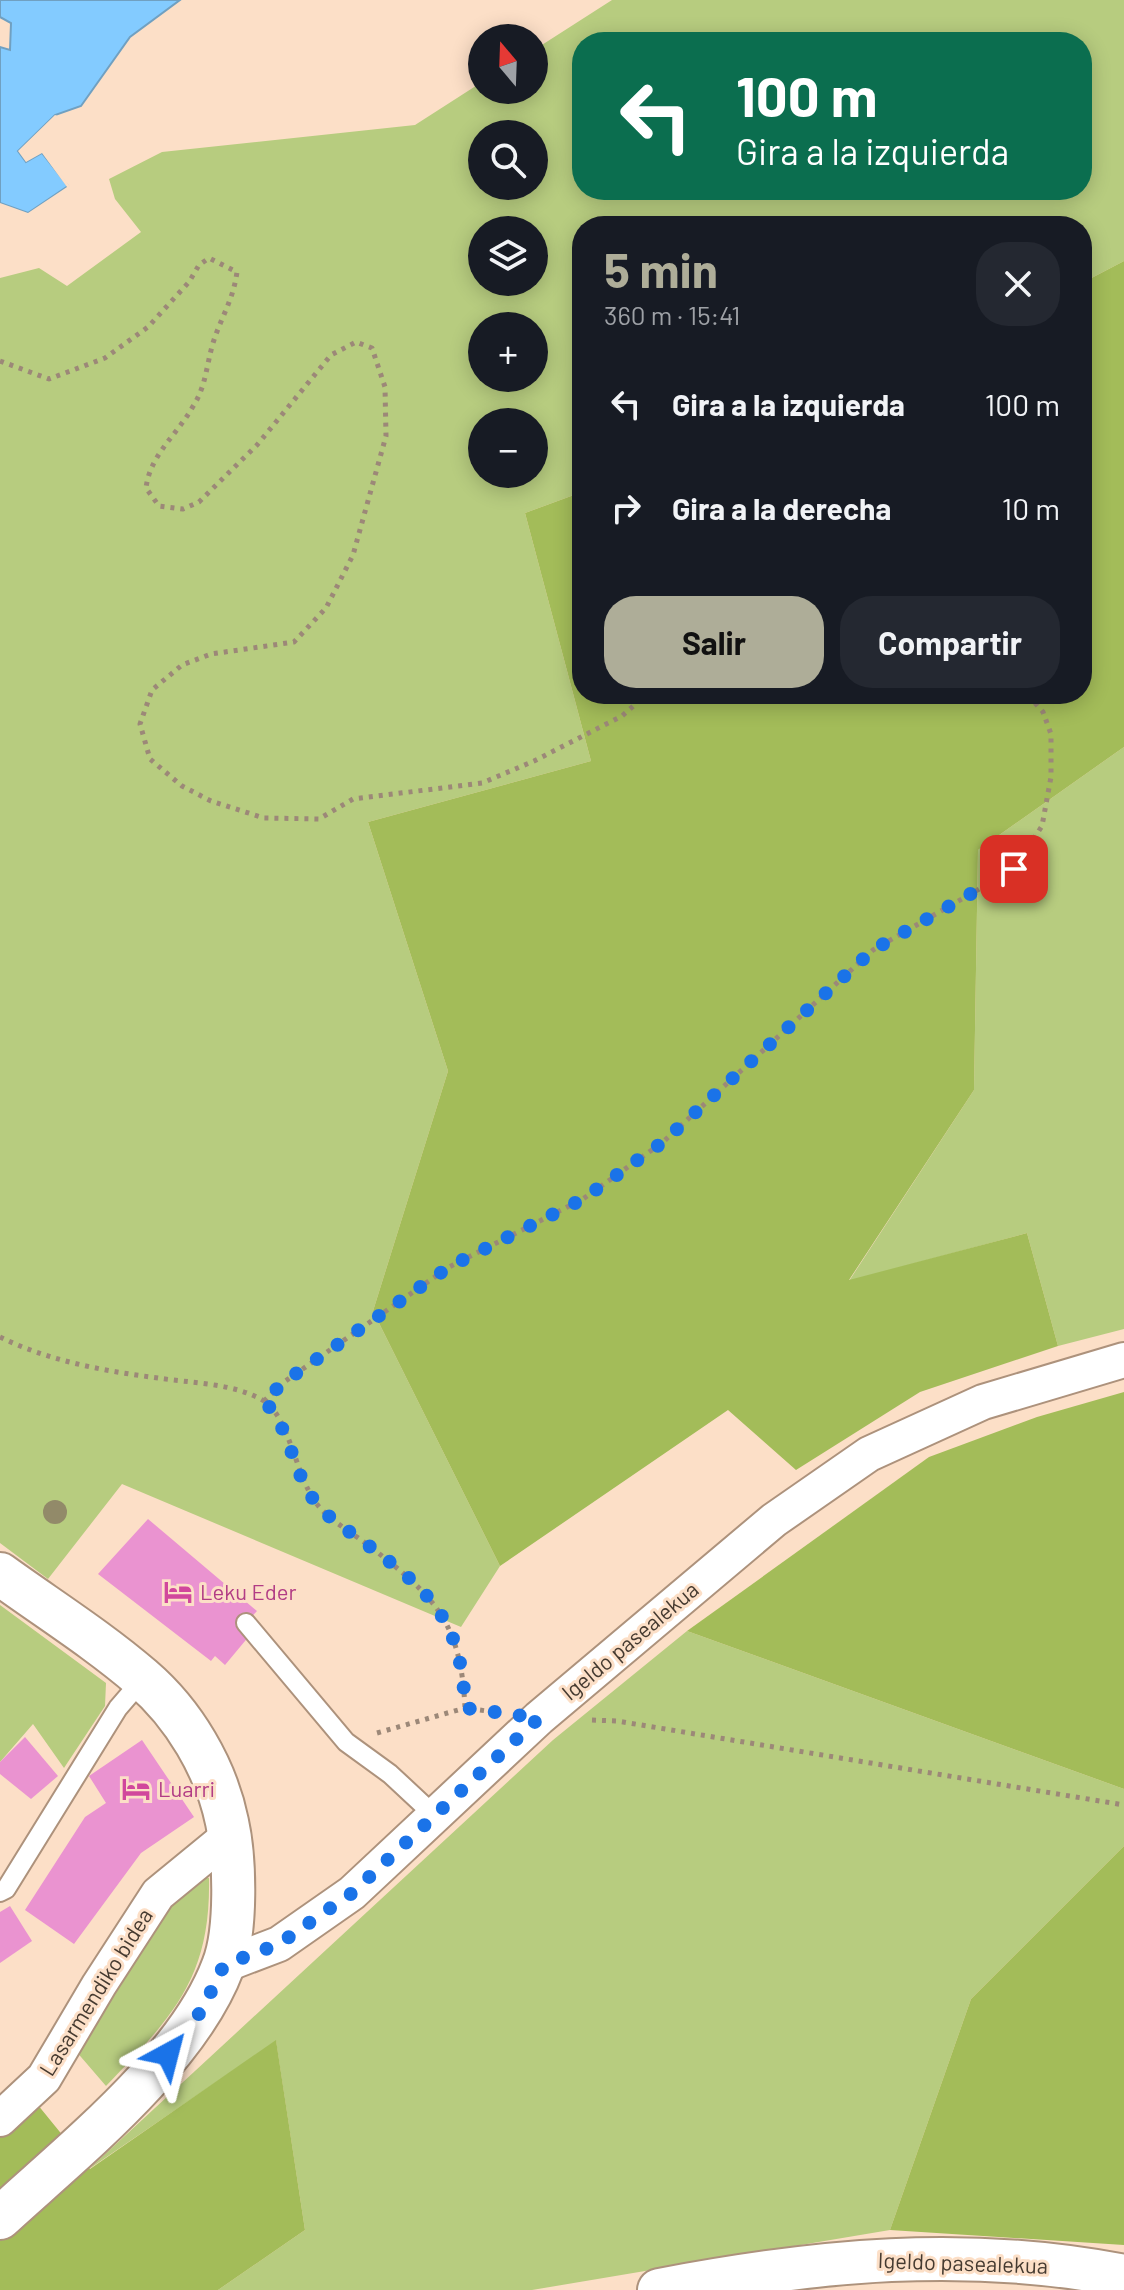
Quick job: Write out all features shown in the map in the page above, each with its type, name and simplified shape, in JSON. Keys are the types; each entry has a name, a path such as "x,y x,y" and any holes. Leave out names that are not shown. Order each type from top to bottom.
{"street":[{"name":"Igeldo pasealekua","path":"224,1965 279,1944 352,1893 539,1718 774,1520 869,1454 983,1402 1124,1360"},
{"path":"0,1574 143,1679 182,1722 205,1758 223,1801 234,1866 230,1937 224,1965 202,2010 168,2054 105,2121 0,2218"},
{"name":"Lasarmendiko bidea","path":"0,2119 44,2078 158,1894 230,1835"},
{"name":"Igeldo pasealekua","path":"659,2290 765,2269 898,2257 1073,2266 1124,2276"}],"lane":[{"path":"246,1623 346,1742 390,1774 434,1815"},
{"path":"0,1892 6,1889 118,1708 143,1679"}],"path":[{"path":"0,361 49,379 105,358 148,327 189,282 199,265 209,258 237,272 233,299 213,342 207,380 192,410 148,471 146,488 159,506 183,509 199,502 257,445 331,355 356,342 372,348 385,387 386,436 353,555 326,608 294,642 211,654 182,665 152,690 140,724 150,759 191,791 264,818 319,819 353,799 482,783 534,761 622,716 636,704"},
{"path":"264,1401 284,1382 449,1267 583,1199 633,1165 663,1142 873,950 1014,869 1042,826 1051,777 1051,734 1043,712 1036,704"},
{"path":"0,1337 54,1359 206,1385 264,1401 278,1416 300,1475 317,1504 413,1582 443,1616 462,1663 465,1708"},
{"path":"346,1742 465,1708 539,1718 617,1721 1124,1805"}],"green space":[{"path":"612,0 1124,0 1124,261 1092,278 1092,216 572,216 572,496 525,513 572,690 572,704 576,704 591,761 368,822 448,1071 373,1311 500,1566 461,1627 122,1484 48,1579 0,1543 0,278 39,268 67,286 141,232 115,199 109,179 162,152 415,125 468,91 468,104 548,104 548,41"},
{"path":"1124,261 1124,747 978,850 974,1090 849,1280 1027,1233 1058,1346 920,1392 796,1470 728,1410 500,1566 373,1311 448,1071 368,822 591,761 576,704 1092,704 1092,278"},
{"path":"572,496 572,690 525,513"},
{"path":"1124,747 1124,1329 1058,1346 1027,1233 849,1281 974,1090 978,850"},
{"path":"1124,1392 1124,1789 687,1631 929,1457 1037,1417"},
{"path":"0,1605 106,1683 105,1706 64,1768 33,1724 0,1762"},
{"path":"687,1631 1124,1789 1124,1846 971,1999 890,2230 532,2290 218,2290 305,2230 276,2041 89,2169 553,1740"},
{"path":"1124,1846 1124,2245 890,2230 971,1999"},
{"path":"199,1875 209,1878 208,1913 195,1970 168,2016 106,2086 75,2050 182,1887"},
{"path":"276,2040 305,2230 218,2290 0,2290 0,2100 20,2083 90,2169"}],"water":[{"path":"0,0 180,0 130,37 81,106 55,115 18,151 26,162 42,153 68,186 28,213 0,203 0,47 10,50 11,23 0,17"}],"pier":[{"path":"55,115 60,117 23,151 27,157 44,150 71,188 28,217 0,207 0,203 28,213 67,187 42,153 26,162 18,151"}],"building":[{"name":"Leku Eder","path":"148,1519 257,1611 246,1623 250,1635 225,1665 215,1656 211,1661 98,1574"},
{"path":"25,1737 58,1776 31,1799 0,1774 0,1762"},
{"path":"142,1740 194,1817 141,1853 74,1944 25,1910 85,1817 106,1803 89,1776"},
{"path":"10,1906 32,1941 0,1963 0,1912"}],"place":[{"name":"Leku Eder","path":"178,1592"},
{"name":"Luarri","path":"136,1789"}],"route":[{"path":"168,2054 202,2010 224,1965 279,1944 352,1893 539,1718 465,1708 462,1663 451,1628 435,1603 317,1504 300,1475 278,1416 264,1401 284,1382 449,1267 583,1199 633,1165 663,1142 873,950 1014,869"}]}
